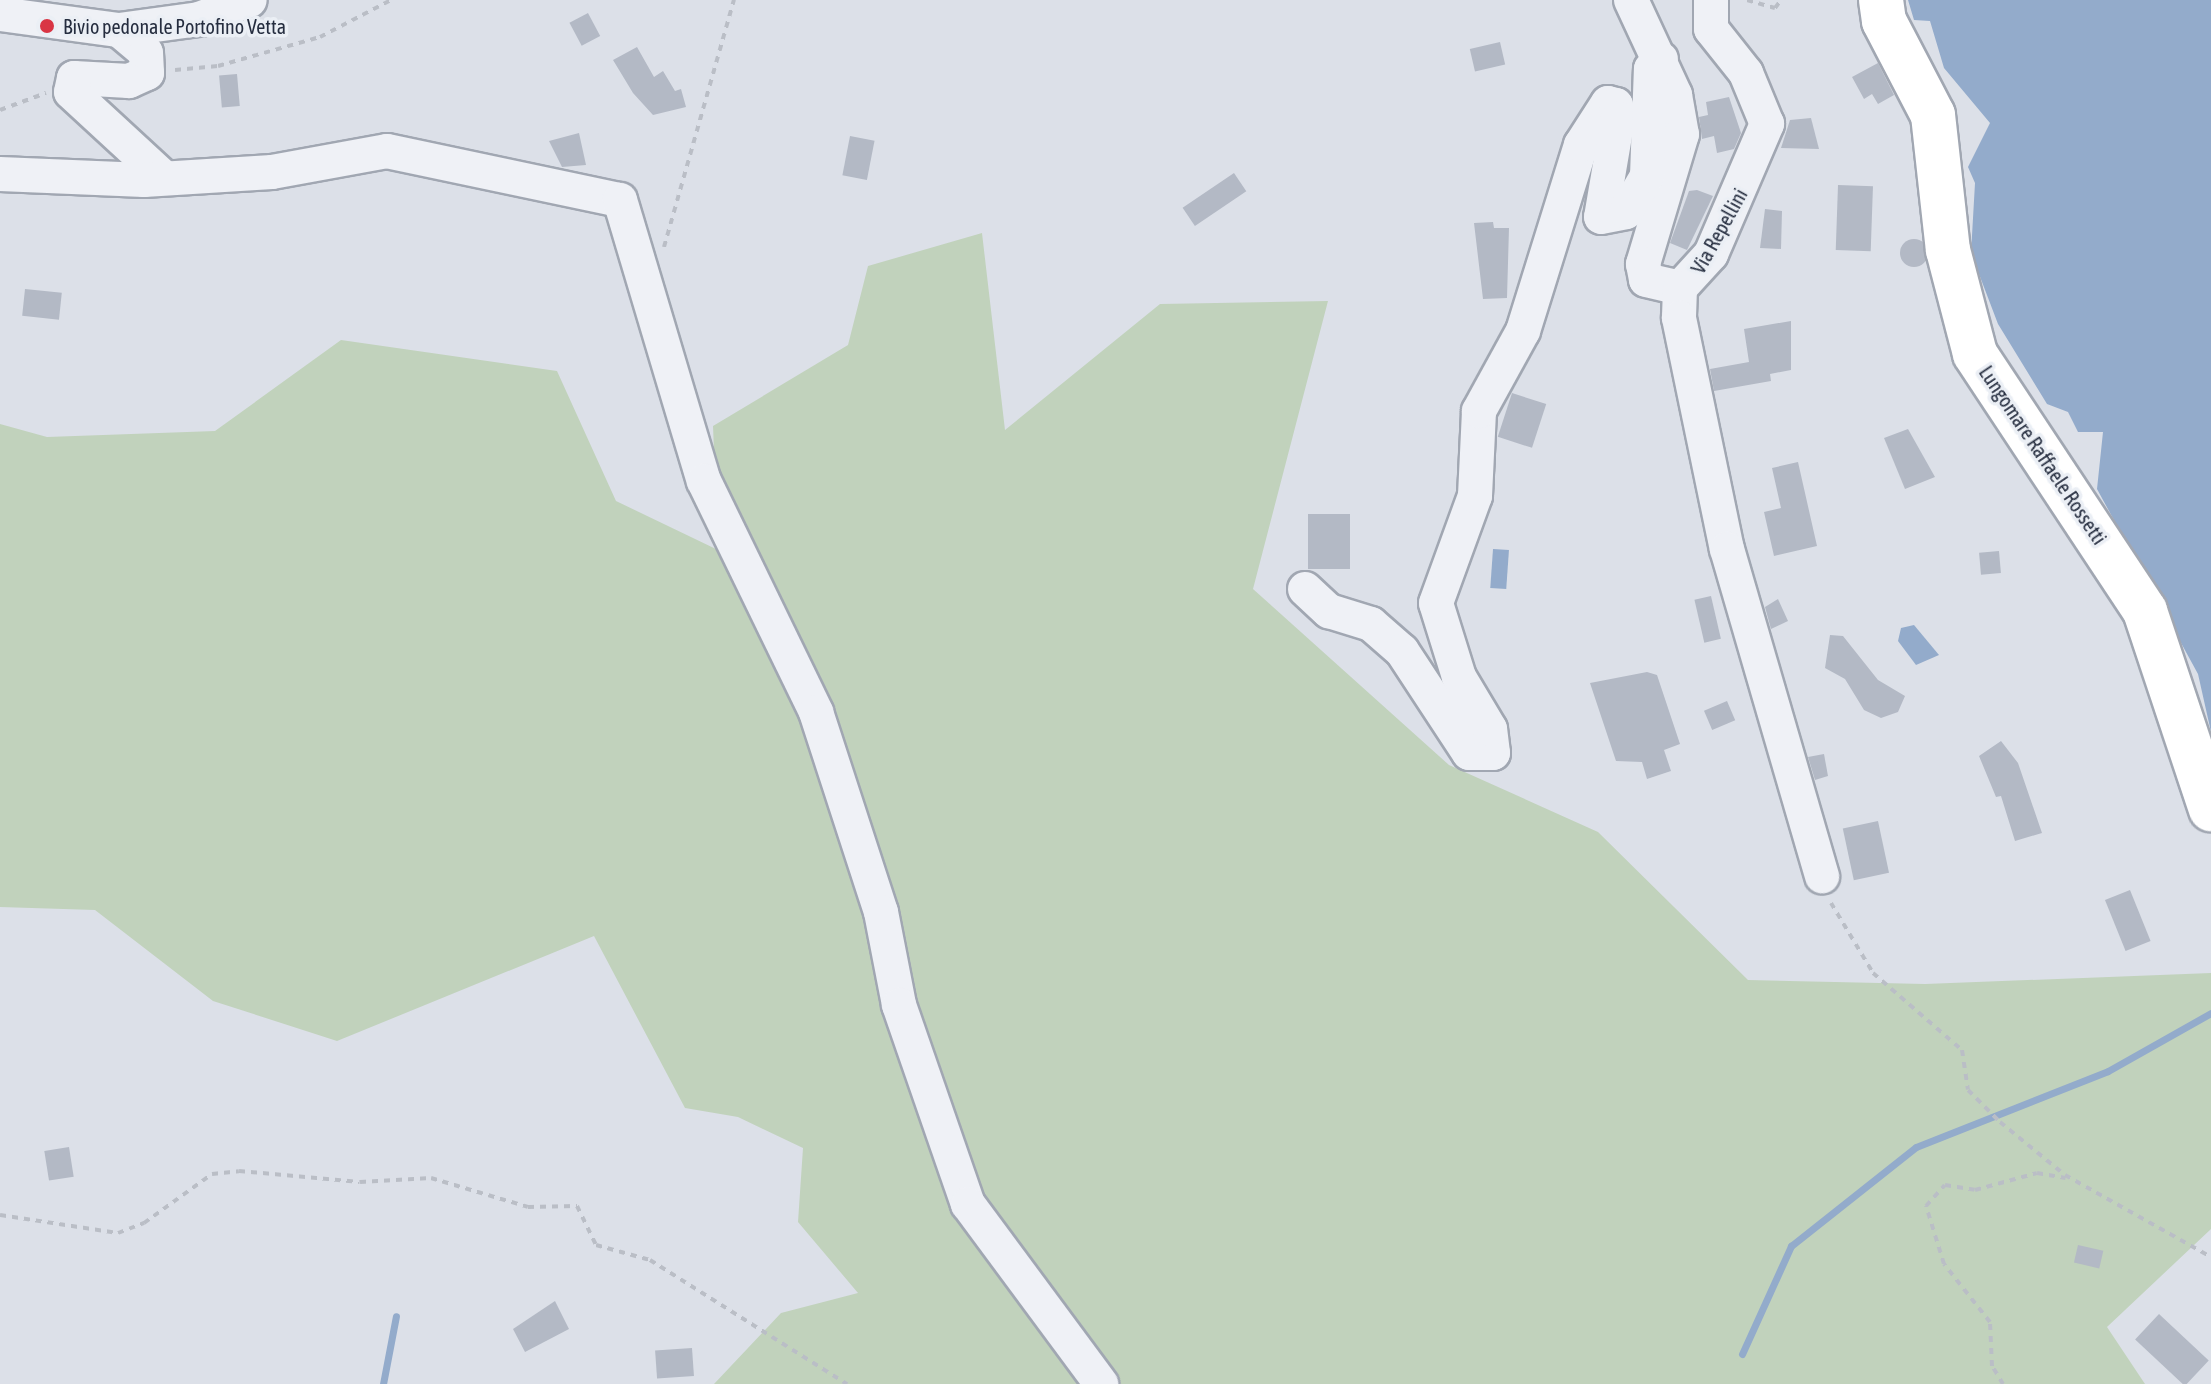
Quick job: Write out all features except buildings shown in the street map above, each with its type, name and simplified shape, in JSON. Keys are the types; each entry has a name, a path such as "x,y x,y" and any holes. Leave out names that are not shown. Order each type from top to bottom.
{"main road":[{"name":"Lungomare Raffaele Rossetti","path":"1881,0 1884,21 1933,115 1948,250 1975,354 2145,611 2211,809"}],"street":[{"path":"0,14 119,30 199,19 250,0"},
{"name":"Via Repellini","path":"1631,0 1661,59 1682,134 1643,264 1646,280 1680,288 1711,254 1767,124 1746,73 1711,29 1711,0"},
{"path":"119,30 146,53 147,73 129,81 74,78 71,92 162,176"},
{"path":"1305,589 1329,611 1371,624 1402,651 1469,753 1493,753 1436,603 1475,496 1479,411 1523,331 1581,145 1608,103 1616,105 1618,118 1601,217 1626,212 1647,176 1651,69 1661,59"},
{"path":"0,174 162,176 272,172 387,151 609,193 626,209 704,481 816,712 881,912 904,1019 968,1204 1101,1384"},
{"path":"1680,288 1679,318 1727,549 1822,877"}],"path":[{"path":"147,73 263,55 320,37 391,0"},
{"path":"646,283 672,232 734,0"},
{"path":"1747,0 1775,8 1781,0"},
{"path":"0,110 74,78"},
{"path":"1822,877 1837,919 1873,973 1962,1050 1968,1090 2083,1185 2211,1257"},
{"path":"0,1215 118,1233 212,1174 239,1171 360,1182 431,1178 528,1207 577,1206 596,1245 650,1260 847,1384"},
{"path":"2003,1384 1992,1366 1990,1322 1944,1264 1926,1206 1945,1185 1975,1190 2023,1174 2083,1185"}],"green space":[{"path":"982,233 1005,430 1160,304 1328,301 1253,589 1449,765 1598,832 1748,980 1925,984 2211,973 2211,1229 2107,1327 2145,1384 714,1384 781,1313 858,1293 798,1222 803,1148 738,1117 685,1108 594,936 337,1041 213,1001 95,910 0,907 0,424 47,437 215,431 341,340 557,371 616,501 718,550 713,426 848,345 868,266"}],"water":[{"path":"1908,0 2211,0 2211,732 2198,674 2097,489 2103,432 2078,432 2068,412 2047,404 1998,324 1971,253 1975,183 1968,167 1990,123 1944,68 1930,21 1914,20"},
{"path":"1493,549 1509,550 1506,589 1490,588"},
{"path":"1914,625 1939,655 1916,665 1898,641 1901,628"}],"waterway":[{"path":"1742,1354 1791,1246 1916,1147 2108,1071 2211,1013"},
{"path":"383,1384 396,1316"}],"place":[{"name":"Bivio pedonale Portofino Vetta","path":"47,26"}]}
